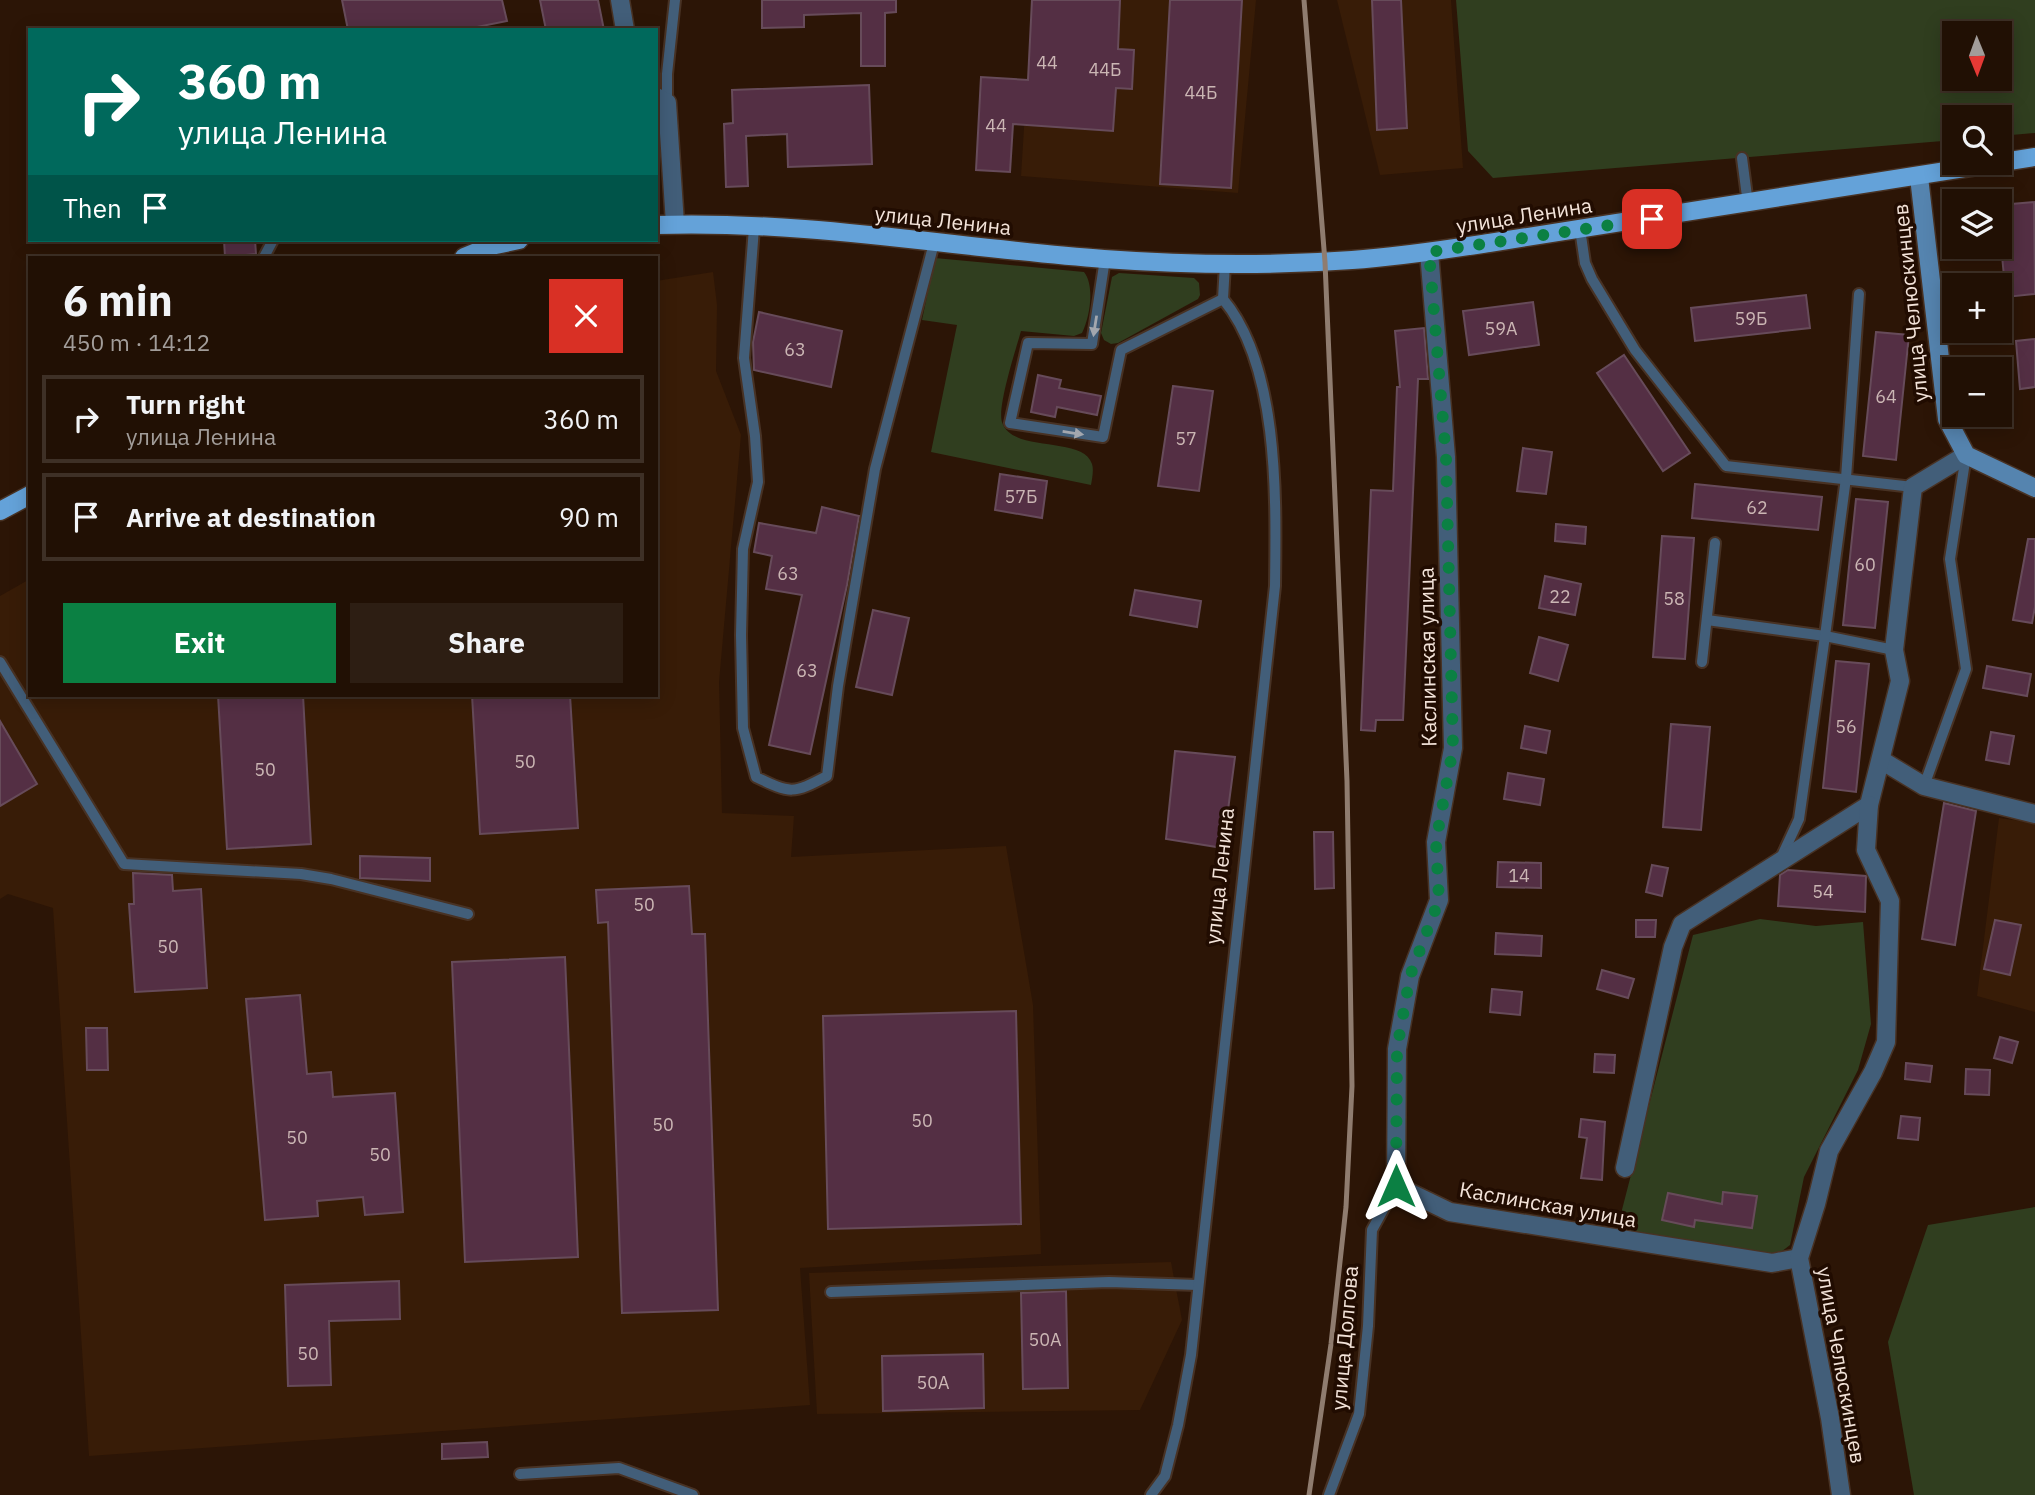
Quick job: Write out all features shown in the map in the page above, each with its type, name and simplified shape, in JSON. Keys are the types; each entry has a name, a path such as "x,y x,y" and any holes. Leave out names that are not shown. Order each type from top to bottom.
{"main road":[{"name":"улица Ленина","path":"658,225 799,229 1105,259 1225,264 1325,262 1429,252 2035,157"},
{"name":"улица Челюскинцев","path":"1919,177 1947,419 1966,455"},
{"path":"466,256 510,242"},
{"path":"1966,455 2035,488"},
{"path":"0,511 28,496"}],"street":[{"path":"620,0 625,28"},
{"path":"662,100 675,224"},
{"name":"Каслинская улица","path":"1429,252 1446,457 1453,748 1436,842 1439,900 1410,976 1397,1049 1396,1186 1450,1212 1772,1263 1799,1258"},
{"path":"1913,486 1966,455"},
{"name":"улица Челюскинцев","path":"1842,1495 1799,1258 1829,1152 1873,1072 1886,1042 1890,901 1866,850 1869,804 1900,681 1894,650 1913,486"},
{"path":"1881,760 1924,786 2035,814"},
{"path":"1625,1168 1672,947 1682,924 1869,804"}],"lane":[{"path":"662,100 675,0"},
{"path":"1742,158 1748,204"},
{"path":"754,228 744,358 755,436 758,482 743,549 743,728 756,777 778,788 799,791 827,776 838,687 875,469 934,243"},
{"path":"1580,229 1588,271 1606,303 1635,349 1726,466 1913,486"},
{"path":"1105,259 1092,344 1028,343 1010,423 1103,437 1121,350 1223,299 1225,264"},
{"path":"1780,861 1799,819 1846,478 1860,295"},
{"name":"улица Ленина","path":"1151,1495 1165,1476 1191,1354 1275,572 1274,473 1264,395 1252,353 1233,312 1223,299"},
{"path":"1924,786 1966,668 1950,559 1966,455"},
{"path":"1702,662 1715,543"},
{"path":"1707,620 1825,635 1894,650"},
{"path":"0,662 124,864 301,874 331,879 468,914"},
{"name":"улица Долгова","path":"1329,1495 1359,1414 1368,1326 1371,1230 1396,1186"},
{"path":"831,1292 1110,1282 1198,1286"},
{"path":"520,1474 620,1468 693,1495"},
{"path":"1161,1495 1165,1476"}],"shaded area":[{"path":"1032,0 1256,0 1238,193 1021,176"},
{"path":"1337,0 1451,0 1463,168 1380,175"},
{"path":"713,272 717,305 716,371 741,435 719,682 722,813 794,816 791,857 1006,846 1033,1005 1041,1254 800,1268 810,1405 89,1456 53,908 8,894 0,899 0,596 28,580 28,697 658,697 658,281"},
{"path":"1999,818 2035,823 2035,1012 1977,996"},
{"path":"1171,1262 1182,1320 1140,1410 817,1414 809,1273"}],"green space":[{"path":"1456,0 2035,0 2035,133 2012,135 2012,105 1942,105 1942,141 1493,178 1468,151"},
{"path":"935,258 1084,272 1089,285 1090,302 1082,333 1074,336 1021,331 1001,415 1008,432 1019,438 1062,446 1086,455 1093,466 1091,485 931,452 957,325 922,320"},
{"path":"1119,273 1194,278 1199,283 1200,295 1198,299 1118,343 1111,344 1104,340 1101,333 1112,277"},
{"path":"1760,919 1816,926 1863,922 1871,1024 1858,1070 1804,1177 1790,1245 1777,1255 1617,1229 1693,935"},
{"path":"2035,1207 2035,1495 1914,1495 1888,1342 1928,1225"}],"building":[{"path":"342,0 502,0 507,21 472,28 348,28"},
{"path":"540,0 598,0 604,28 546,28"},
{"path":"762,0 896,0 896,12 885,13 885,66 861,66 861,13 804,15 804,27 762,28"},
{"path":"1032,0 1120,0 1118,49 1134,50 1132,89 1116,88 1113,131 1013,124 1010,172 976,170 981,77 1028,80"},
{"path":"1170,0 1242,0 1231,188 1160,184"},
{"path":"1372,0 1401,0 1407,128 1377,130"},
{"path":"869,85 872,164 788,167 787,134 746,136 748,186 726,187 724,124 733,123 732,90"},
{"path":"2034,202 2035,294 2012,296 2012,273 2004,273 2002,259 2012,259 2012,204"},
{"path":"224,242 255,242 256,254 225,256"},
{"path":"1806,295 1810,328 1695,341 1691,308"},
{"path":"1533,302 1539,345 1469,355 1463,311"},
{"path":"759,312 842,331 831,387 754,370 753,342"},
{"path":"1424,328 1428,379 1418,379 1403,720 1376,720 1375,731 1361,730 1371,490 1393,491 1397,387 1400,387 1395,331"},
{"path":"1876,332 1909,335 1896,460 1863,456"},
{"path":"2035,339 2035,387 2020,389 2016,341"},
{"path":"1624,355 1690,453 1663,471 1597,373"},
{"path":"1038,375 1061,380 1059,388 1101,396 1097,415 1057,407 1055,417 1031,412"},
{"path":"1173,386 1213,391 1199,491 1158,486"},
{"path":"1523,448 1552,452 1546,494 1517,491"},
{"path":"1000,474 1047,481 1042,518 995,510"},
{"path":"1695,484 1822,497 1818,530 1692,518"},
{"path":"1856,499 1888,502 1875,628 1843,625"},
{"path":"822,507 859,516 847,585 810,754 769,745 802,595 766,589 772,556 754,552 759,523 816,533"},
{"path":"1556,524 1586,527 1585,544 1555,541"},
{"path":"1662,536 1694,538 1685,659 1653,657"},
{"path":"2028,539 2035,539 2035,607 2032,623 2013,620"},
{"path":"1545,576 1581,584 1575,615 1539,608"},
{"path":"1135,590 1201,601 1197,627 1130,615"},
{"path":"873,610 909,618 892,695 856,687"},
{"path":"1539,637 1568,645 1558,681 1530,673"},
{"path":"1836,661 1869,664 1856,792 1823,788"},
{"path":"1987,666 2031,674 2027,696 1983,688"},
{"path":"218,697 303,697 311,844 227,849"},
{"path":"472,697 570,697 578,828 480,834"},
{"path":"0,721 37,784 0,806"},
{"path":"1671,724 1710,727 1701,830 1663,827"},
{"path":"1525,726 1550,731 1546,753 1521,748"},
{"path":"1991,732 2014,736 2009,764 1986,760"},
{"path":"1175,751 1235,757 1223,848 1166,839"},
{"path":"1508,773 1544,779 1540,805 1504,799"},
{"path":"1944,803 1976,811 1955,945 1922,939"},
{"path":"1314,832 1333,832 1334,888 1315,889"},
{"path":"360,856 430,858 430,881 360,878"},
{"path":"1498,862 1541,863 1541,888 1497,887"},
{"path":"1652,865 1668,868 1662,896 1646,892"},
{"path":"1788,870 1866,876 1865,912 1778,906 1780,875"},
{"path":"133,873 172,875 173,891 201,889 207,988 135,992 129,904 134,904"},
{"path":"689,886 692,934 705,934 718,1310 622,1313 608,922 598,923 596,890"},
{"path":"1636,920 1656,920 1655,937 1636,937"},
{"path":"1995,920 2021,925 2010,975 1984,969"},
{"path":"1496,933 1542,936 1541,956 1495,954"},
{"path":"565,957 578,1257 465,1262 452,962"},
{"path":"1602,970 1634,979 1628,998 1597,989"},
{"path":"1492,989 1522,992 1520,1015 1490,1012"},
{"path":"300,995 307,1074 331,1072 333,1097 395,1093 403,1212 365,1215 363,1197 317,1201 318,1216 265,1220 246,999"},
{"path":"1016,1011 1021,1224 828,1229 823,1016"},
{"path":"86,1028 107,1028 108,1070 87,1070"},
{"path":"2000,1037 2018,1042 2012,1063 1994,1058"},
{"path":"1595,1054 1615,1055 1614,1073 1594,1072"},
{"path":"1906,1063 1932,1066 1930,1082 1905,1079"},
{"path":"1966,1069 1990,1070 1989,1095 1965,1094"},
{"path":"1901,1116 1920,1118 1918,1140 1898,1138"},
{"path":"1581,1119 1605,1122 1602,1180 1581,1178 1587,1138 1579,1137"},
{"path":"1723,1192 1757,1196 1752,1228 1695,1220 1694,1227 1662,1220 1668,1193 1722,1204"},
{"path":"399,1281 400,1319 329,1321 331,1385 288,1386 285,1285"},
{"path":"1066,1291 1068,1388 1023,1389 1021,1293"},
{"path":"983,1354 984,1408 883,1411 882,1356"},
{"path":"487,1442 488,1457 442,1459 442,1444"}],"railway":[{"path":"1304,0 1325,262 1347,781 1352,1086 1346,1207 1331,1344 1309,1495"}],"route":[{"path":"1396,1186 1397,1049 1410,976 1439,900 1436,842 1453,748 1446,457 1429,252 1652,219"}]}
